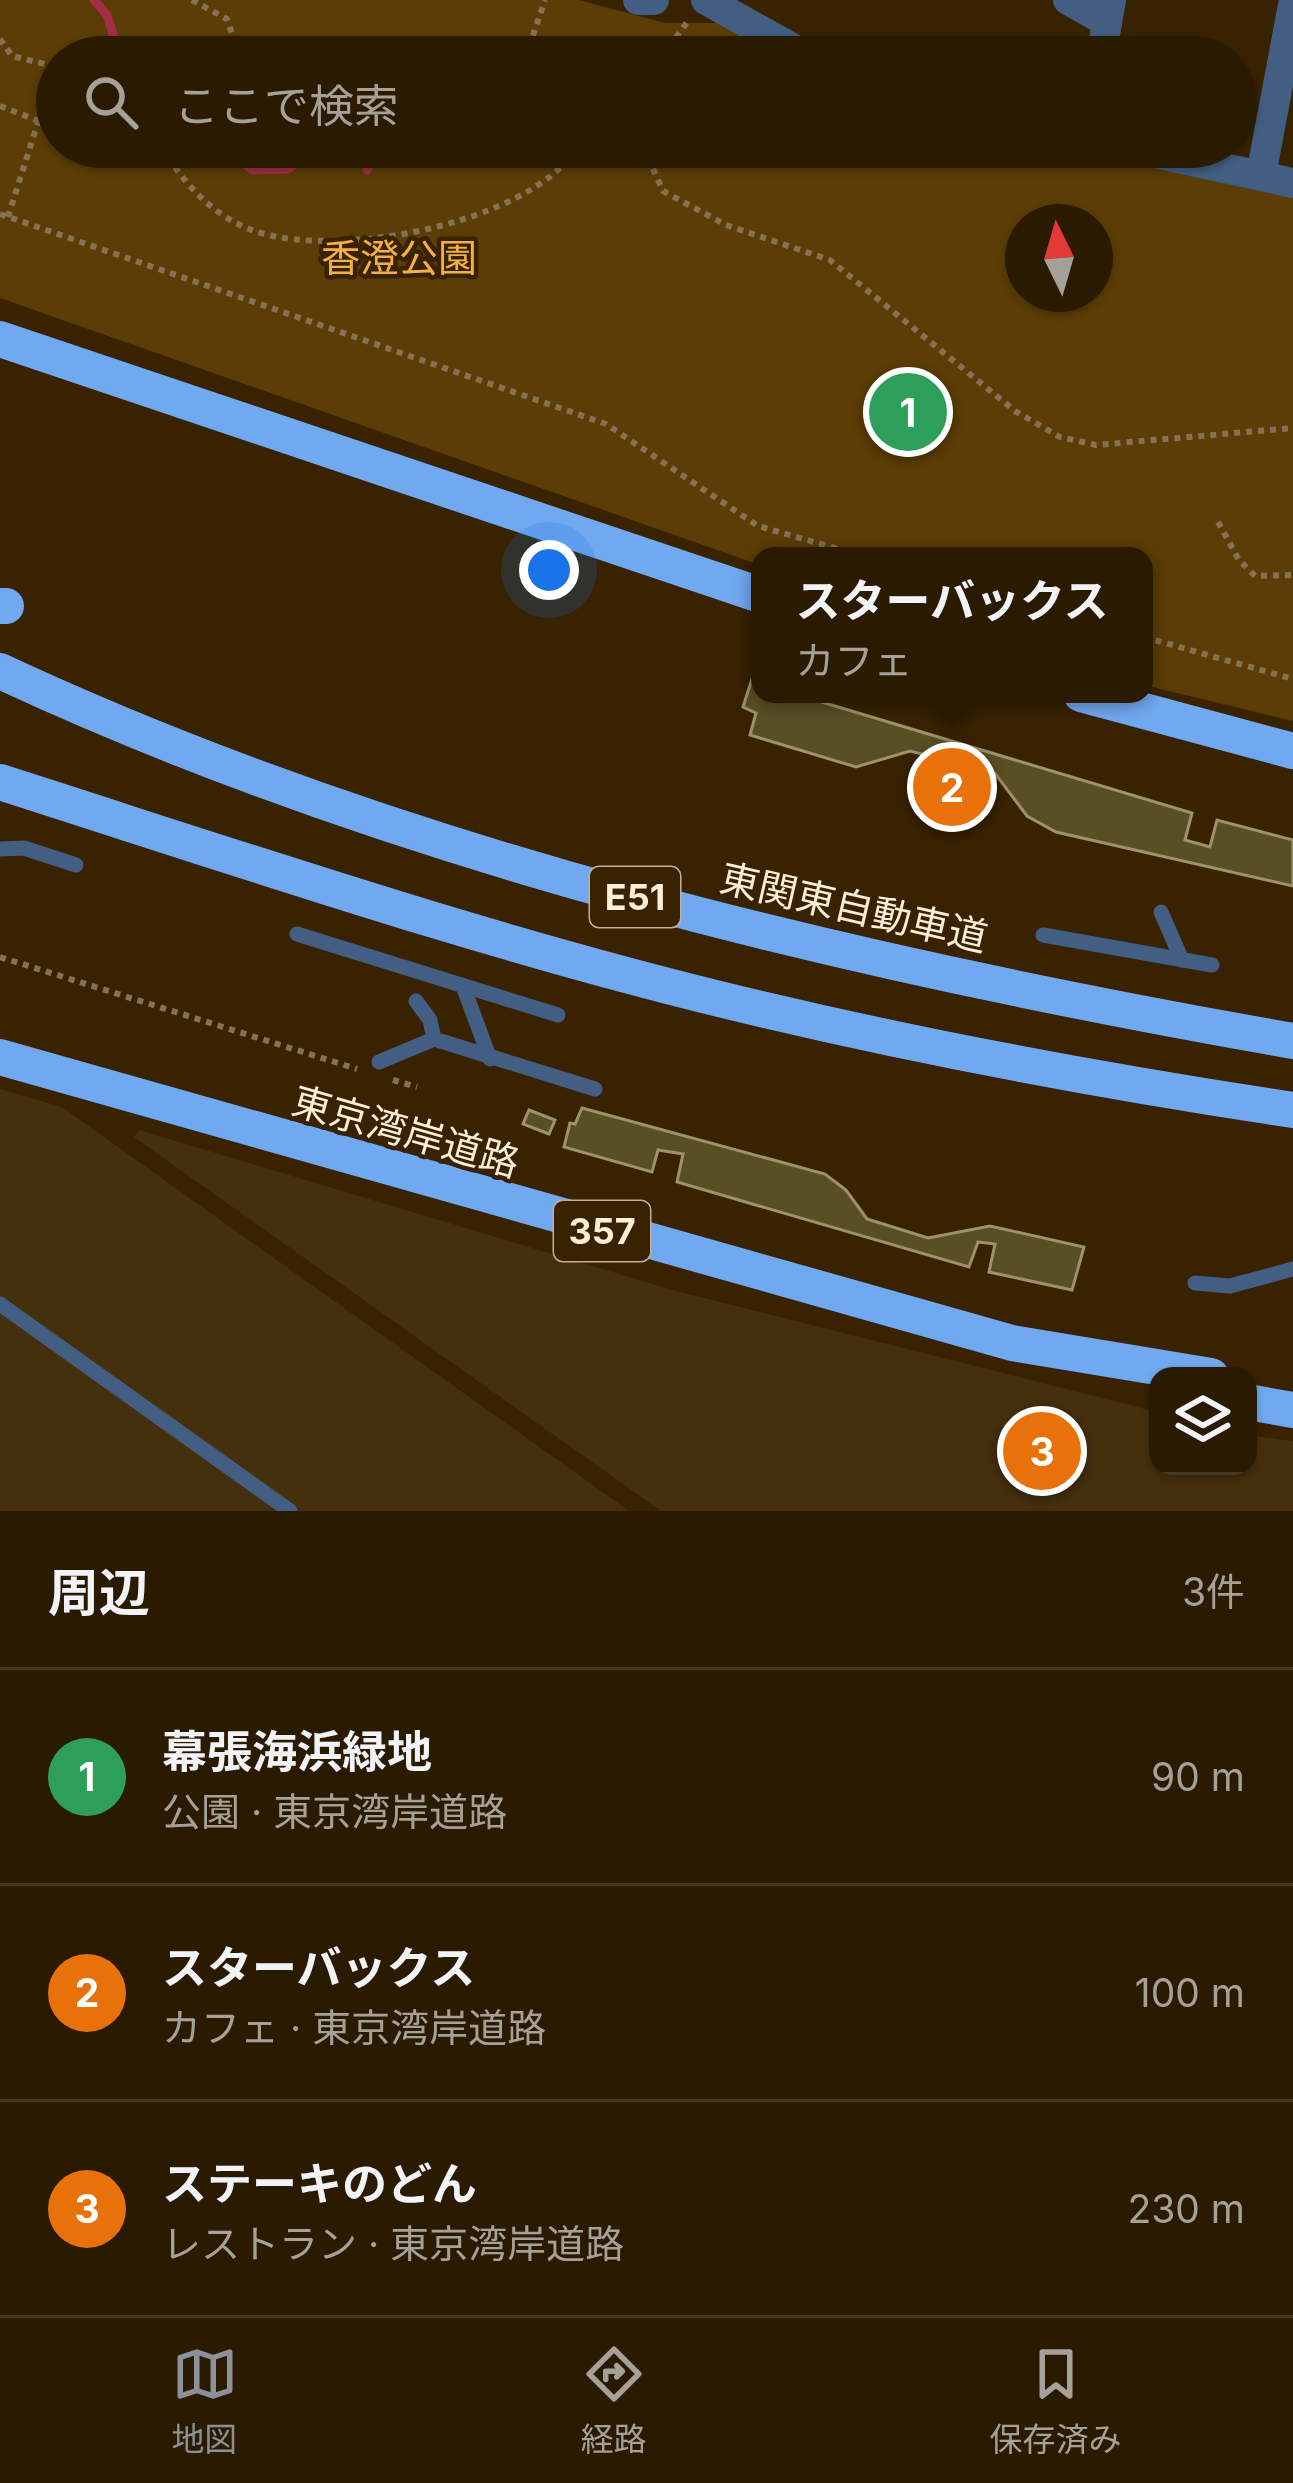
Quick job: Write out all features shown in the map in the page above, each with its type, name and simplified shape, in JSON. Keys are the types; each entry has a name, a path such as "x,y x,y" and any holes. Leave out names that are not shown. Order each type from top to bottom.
{"highway":[{"path":"0,338 751,592"},
{"name":"東関東自動車道","path":"0,671 207,757 612,891 969,979 1293,1041"},
{"path":"1114,703 1293,751"},
{"name":"E51","path":"0,782 509,940 739,1004 1016,1062 1293,1110"},
{"name":"東京湾岸道路","path":"0,1057 1012,1343 1156,1367"},
{"name":"357","path":"1012,1343 1083,1371 1149,1383"},
{"path":"1257,1382 1293,1387"},
{"path":"1257,1404 1293,1410"}],"street":[{"path":"638,0 653,0"},
{"path":"1068,0 1109,11"},
{"path":"1261,175 1293,5"},
{"path":"698,9 760,36"},
{"path":"1228,168 1293,183"}],"lane":[{"path":"0,849 24,848 76,865"},
{"path":"1161,912 1182,960"},
{"path":"297,934 558,1015"},
{"path":"1042,935 1211,964"},
{"path":"463,986 490,1059"},
{"path":"416,1001 430,1020 434,1039"},
{"path":"379,1062 434,1039 595,1089"},
{"path":"1195,1283 1230,1286 1293,1269"},
{"path":"0,1304 290,1511"}],"path":[{"path":"192,0 227,19 233,36"},
{"path":"533,36 545,0"},
{"path":"678,36 698,9"},
{"path":"0,39 12,56 36,62"},
{"path":"0,106 36,121"},
{"path":"36,128 4,216 606,424 758,526 832,547"},
{"path":"179,168 204,200 241,226 370,239 419,232 508,206 546,184 559,168"},
{"path":"653,168 663,191 726,225 830,260 1015,411 1060,437 1096,445 1293,428"},
{"path":"1218,522 1239,560 1256,576 1293,575"},
{"path":"1153,640 1293,679"},
{"path":"0,957 417,1087"}],"shaded area":[{"path":"0,1089 62,1107 629,1511 0,1511"},
{"path":"139,1130 676,1291 1149,1410 1149,1475 1257,1475 1257,1436 1293,1441 1293,1511 661,1511 134,1137"}],"green space":[{"name":"香澄公園","path":"0,0 579,0 665,23 721,23 744,36 36,36 36,168 1154,168 1293,198 1293,721 1153,687 1153,547 751,547 751,562 0,298"}],"building":[{"path":"751,682 751,703 825,703 1192,813 1185,840 1210,847 1217,820 1293,840 1293,886 1056,832 1027,816 994,772 910,751 856,767 750,735 756,713 743,707"},
{"path":"582,1108 825,1174 846,1190 867,1219 928,1238 990,1226 1084,1247 1072,1290 989,1272 995,1244 978,1242 969,1267 677,1182 683,1154 658,1150 652,1172 564,1147 570,1123 575,1124"},
{"path":"529,1110 555,1120 549,1134 523,1124"}],"waterway":[{"path":"94,0 107,15 114,36"},
{"path":"250,168 290,168"}],"place":[{"name":"幕張海浜緑地","path":"908,412"},
{"name":"スターバックス","path":"952,787"},
{"name":"ステーキのどん","path":"1042,1451"}]}
